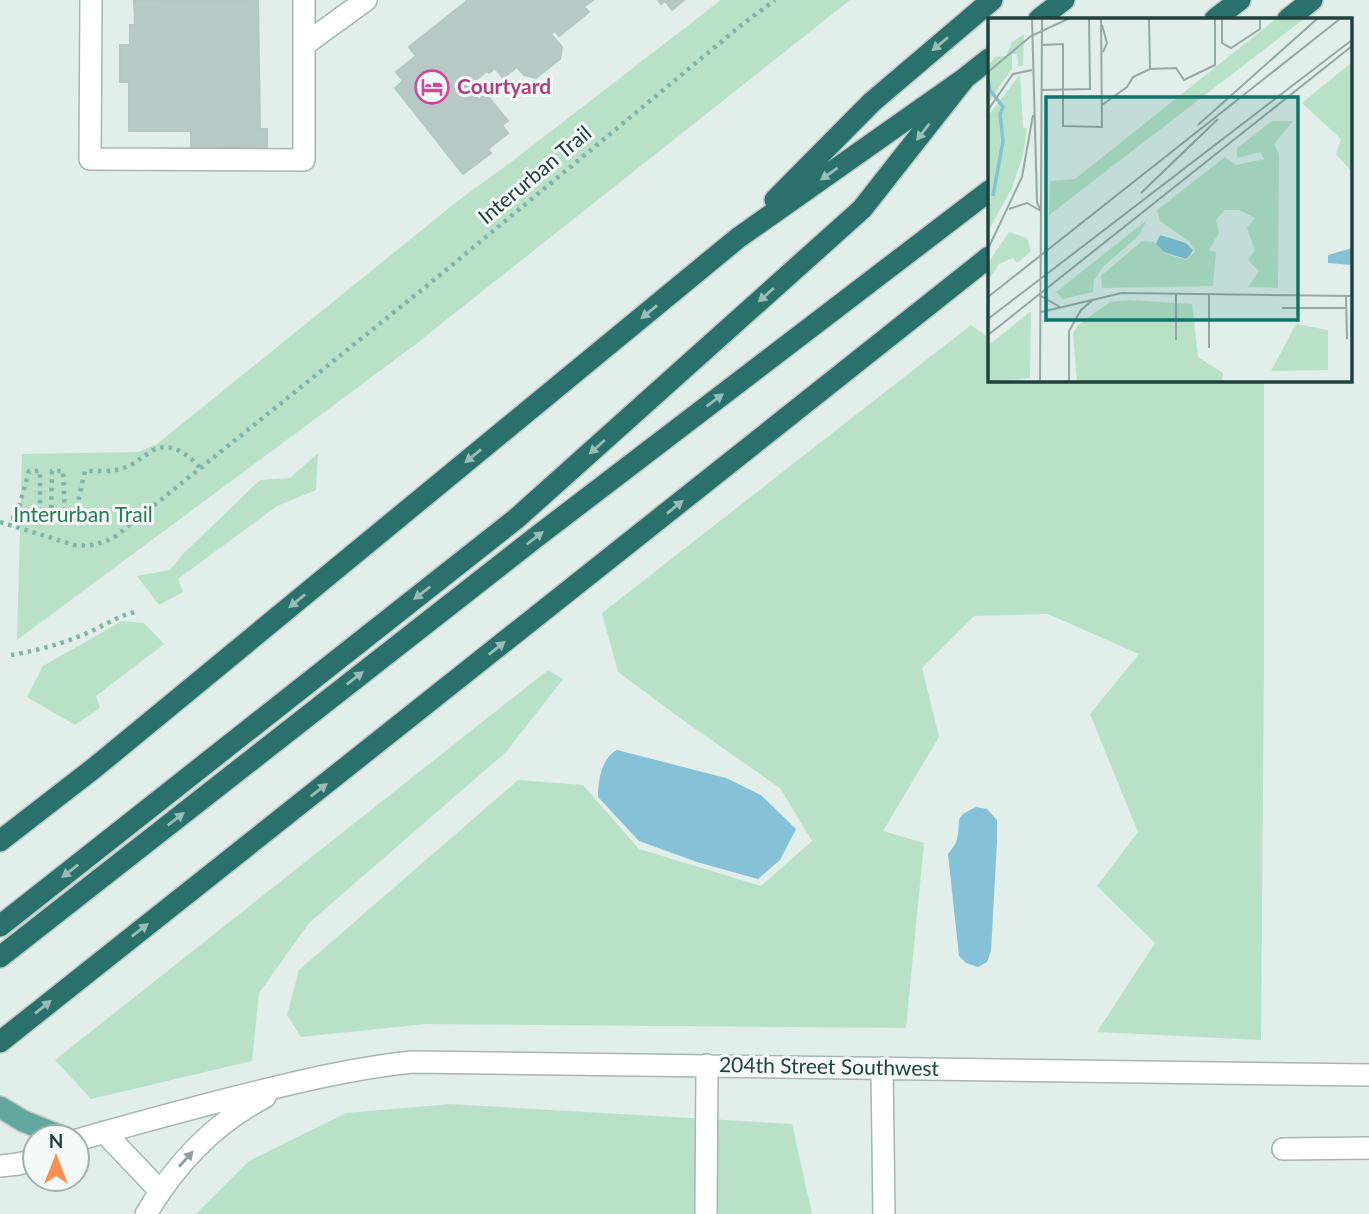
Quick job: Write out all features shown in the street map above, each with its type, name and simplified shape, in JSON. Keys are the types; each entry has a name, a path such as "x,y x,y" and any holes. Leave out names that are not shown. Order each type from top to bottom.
{"highway":[{"path":"738,238 872,102 992,0"},
{"path":"1040,18 1063,0"},
{"path":"1216,18 1240,0"},
{"path":"1289,18 1312,0"},
{"path":"0,841 93,769 738,238 988,60"},
{"path":"0,926 517,518 863,209 965,78"},
{"path":"0,957 535,538 988,192"},
{"path":"0,1042 988,258"}],"main road":[{"path":"0,1107 28,1123"}],"street":[{"path":"91,0 90,159 304,160 304,0"},
{"path":"304,45 366,0"},
{"name":"204th Street Southwest","path":"91,1136 209,1103 330,1074 412,1062 1369,1075"},
{"path":"706,1214 707,1065"},
{"path":"882,1068 884,1214"},
{"name":"204th Street Southwest","path":"146,1214 186,1157 218,1128 253,1103 292,1084"},
{"path":"104,1132 160,1191"},
{"path":"1283,1149 1369,1148"},
{"path":"0,1166 21,1163"}],"path":[{"name":"Interurban Trail","path":"0,522 83,546 100,544 116,536 775,0"},
{"path":"11,518 16,518 29,471 40,471 40,515 51,516 52,471 63,471 65,516 72,516 75,515 85,471 121,469 152,451 166,447 187,455 201,469"},
{"path":"11,655 65,642 121,615 135,612"}],"green space":[{"name":"Interurban Trail","path":"721,0 850,0 412,347 17,640 22,454 138,452 157,444 459,200"},
{"path":"971,325 988,337 988,382 1264,382 1261,1040 1097,1032 1155,943 1097,886 1138,832 1090,714 1139,654 1048,614 974,616 922,668 939,737 883,831 924,843 906,1028 425,1024 301,1037 287,1015 299,970 518,780 583,785 639,849 761,886 812,841 780,788 618,672 602,613"},
{"path":"318,453 316,490 277,506 178,579 183,592 159,605 137,576 170,570 184,553 260,480 290,478"},
{"path":"122,621 144,623 164,644 96,696 100,708 75,725 27,697 43,666"},
{"path":"548,670 563,679 506,752 309,923 259,993 252,1061 91,1099 55,1060"},
{"path":"450,1104 792,1124 812,1214 196,1214 249,1161 346,1113"}],"water":[{"path":"617,750 726,778 761,795 796,829 780,860 758,879 697,862 639,841 598,797 604,764"},
{"path":"976,807 987,809 997,820 991,951 987,962 978,967 966,963 959,956 948,854 956,841 959,820"}],"building":[{"path":"258,0 260,129 267,129 267,147 191,148 191,131 129,131 129,82 120,82 120,45 130,45 130,25 135,25 134,1"},
{"name":"Courtyard","path":"466,0 593,0 584,7 589,12 559,36 555,31 551,34 562,47 560,59 536,78 524,75 517,67 503,78 495,68 468,86 479,100 486,94 508,121 502,125 508,133 488,149 491,153 463,174 395,88 403,81 396,72 416,56 409,47"},
{"path":"658,0 684,0 672,10 665,1 661,4"}],"place":[{"name":"Courtyard","path":"432,87"}]}
